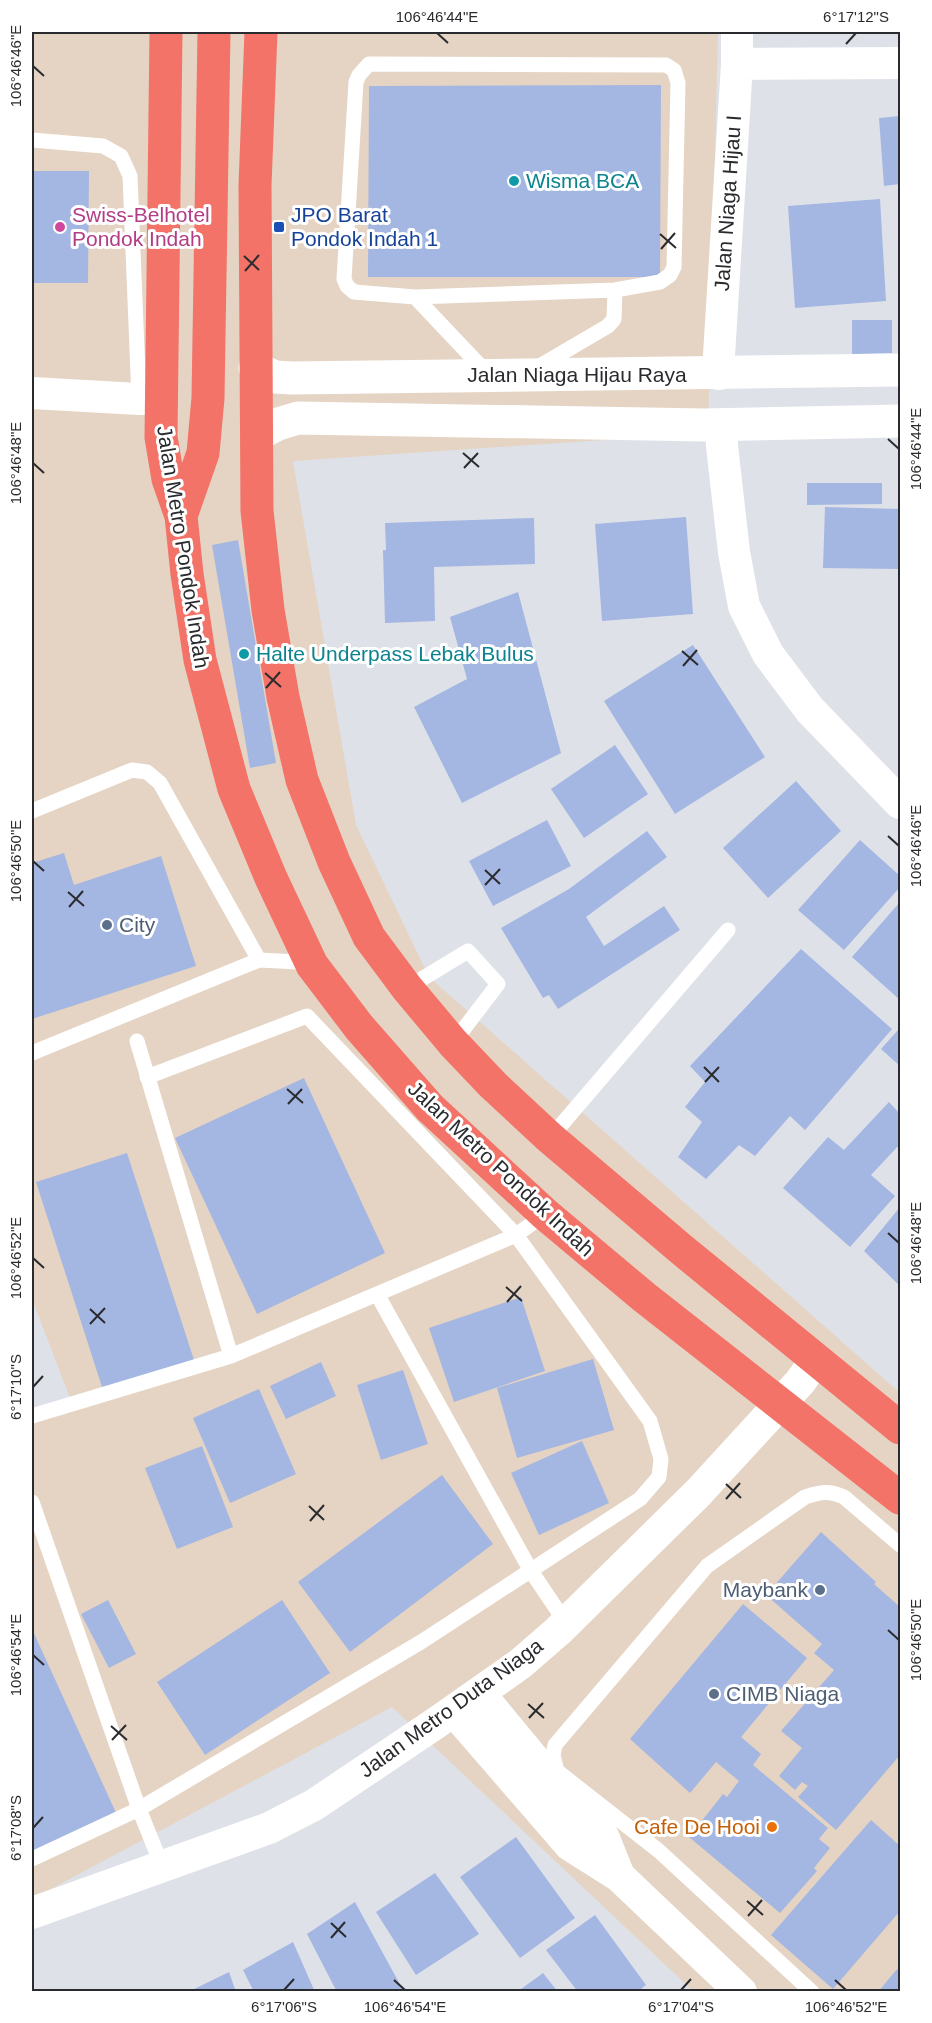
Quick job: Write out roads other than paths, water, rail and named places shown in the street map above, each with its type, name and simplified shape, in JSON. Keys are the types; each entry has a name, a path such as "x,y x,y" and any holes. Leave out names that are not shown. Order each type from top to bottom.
{"highway":[{"name":"Jalan Metro Pondok Indah","path":"166,32 152,399 168,479 181,516 200,660 234,789 271,878 312,964 358,1027 430,1108 545,1214 644,1297 900,1498"},
{"path":"181,516 203,453 208,398 214,32"},
{"path":"261,32 255,185 257,511 268,610 283,697 302,780 334,862 369,938 406,988 493,1085 550,1138 900,1428"}],"street":[{"name":"Jalan Niaga Hijau I","path":"719,374 737,32"},
{"path":"737,64 900,63"},
{"name":"Jalan Niaga Hijau Raya","path":"255,368 275,377 292,378 900,370"},
{"path":"292,378 289,393 297,418"},
{"path":"32,393 152,399"},
{"path":"257,435 278,424 297,418 721,425 900,421"},
{"path":"721,425 734,552 744,606 768,654 810,710 900,803"},
{"name":"Jalan Metro Duta Niaga","path":"32,1913 269,1828 314,1805 454,1711 520,1664 566,1623 698,1493 781,1403 816,1360"},
{"path":"479,1693 556,1786 603,1836 620,1876"},
{"path":"454,1711 570,1845 620,1876 741,1992"}],"lane":[{"path":"369,64 666,65 674,70 678,83 674,267 670,275 660,282 615,290 415,297 354,292 347,286 344,279 356,82 369,64"},
{"path":"32,140 103,146 121,156 130,176 152,399"},
{"path":"526,374 608,326 614,320 615,290"},
{"path":"415,297 489,375"},
{"path":"32,811 132,770 147,772 160,783 259,960"},
{"path":"550,1138 728,930"},
{"path":"406,988 468,951 498,984 453,1043"},
{"path":"32,1053 259,960 312,964"},
{"path":"32,1859 140,1809 422,1642 640,1498 659,1477 661,1460 650,1421 516,1235 307,1016 147,1077"},
{"path":"137,1041 231,1356"},
{"path":"32,1416 231,1356 516,1235 545,1214"},
{"path":"377,1294 531,1570 566,1623"},
{"path":"812,1992 659,1851 557,1771 553,1755 555,1744 707,1566 805,1497 821,1491 834,1492 844,1497 900,1545"},
{"path":"32,1502 162,1866"}],"place":[{"name":"Wisma BCA","path":"514,181"},
{"name":"Swiss-Belhotel Pondok Indah","path":"60,227"},
{"name":"JPO Barat Pondok Indah 1","path":"279,227"},
{"name":"Halte Underpass Lebak Bulus","path":"244,654"},
{"name":"City","path":"107,925"},
{"name":"Maybank","path":"820,1590"},
{"name":"CIMB Niaga","path":"714,1694"},
{"name":"Cafe De Hooi","path":"772,1827"}]}
